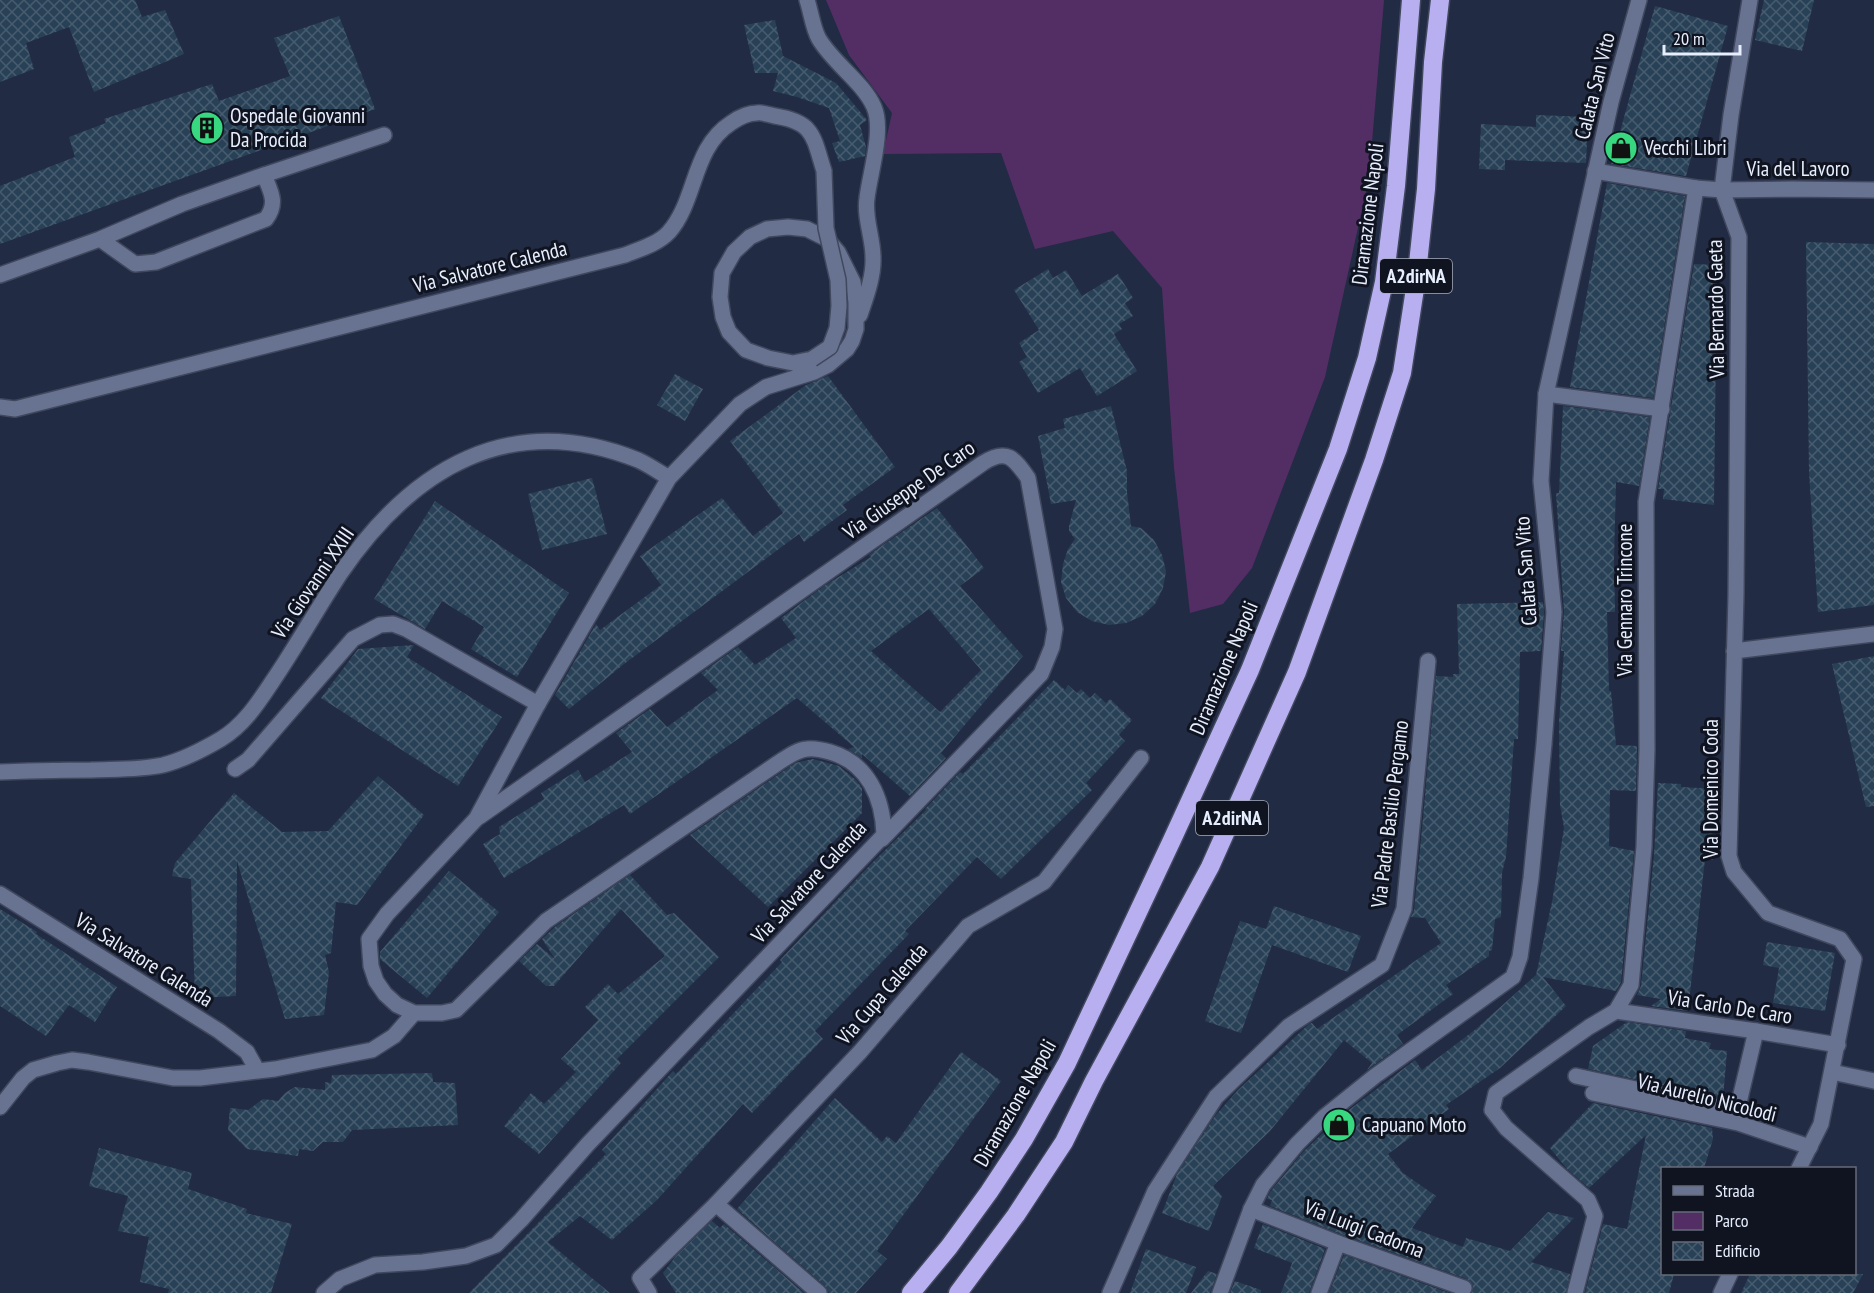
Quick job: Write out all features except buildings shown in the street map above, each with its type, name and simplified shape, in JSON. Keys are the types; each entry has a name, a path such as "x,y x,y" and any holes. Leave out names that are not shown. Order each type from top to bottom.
{"highway":[{"name":"Diramazione Napoli","path":"911,1293 949,1247 989,1192 1024,1139 1067,1063 1250,670 1338,449 1367,358 1384,282 1396,186 1411,0"},
{"name":"A2dirNA","path":"958,1293 1016,1215 1064,1142 1094,1081 1210,867 1297,672 1374,460 1402,373 1416,282 1426,189 1433,62 1440,0"}],"street":[{"path":"0,1107 23,1078 33,1070 45,1066 72,1060 173,1078 200,1078 274,1069 372,1050 394,1036 414,1013 397,1005 376,981 371,966 369,939 387,914 476,819 538,704 669,478 740,404 766,387 814,372 828,365 847,349 856,329 868,291 873,258 866,200 879,125 875,109 866,92 842,69 818,38 807,0"},
{"name":"Calata San Vito","path":"1220,1293 1251,1209 1263,1185 1297,1144 1324,1117 1375,1076 1514,976 1520,957 1531,878 1554,612 1540,481 1546,394 1611,102 1639,0"},
{"name":"Via Bernardo Gaeta","path":"1737,513 1739,237 1722,190 1731,115 1750,0"},
{"name":"Via Salvatore Calenda","path":"0,407 15,410 625,255 643,248 663,238 678,219 707,148 721,130 738,118 756,112 792,118 804,124 812,135 824,171 826,228 838,280 837,328 830,347 812,359 793,363 768,358 746,350 729,332 723,318 720,297 722,273 734,252 750,237 767,229 788,227 807,229 827,239 838,252 853,282 856,329"},
{"path":"0,275 100,239 182,204 384,135"},
{"name":"Via del Lavoro","path":"1595,171 1696,188 1722,190 1874,190"},
{"path":"100,239 135,264 156,262 254,225 266,219 272,211 271,192 264,175"},
{"name":"Via Gennaro Trincone","path":"1616,1011 1631,985 1644,847 1647,750 1646,502 1696,188"},
{"path":"1546,394 1662,410"},
{"name":"Via Giovanni XXIII","path":"0,772 137,769 165,764 191,754 223,737 249,715 292,653 341,573 375,529 411,493 468,458 492,448 522,442 569,442 604,448 640,461 669,478"},
{"name":"Via Giuseppe De Caro","path":"476,819 983,463 1003,454 1016,460 1028,478 1055,629 1053,647 1041,674 871,849"},
{"name":"Via Domenico Coda","path":"1737,513 1729,856 1734,872 1744,887 1768,913 1840,939 1854,959 1821,1124 1800,1167"},
{"path":"235,769 249,760 353,639 380,625 393,624 406,629 538,704"},
{"path":"1734,651 1874,634"},
{"name":"Via Padre Basilio Pergamo","path":"1110,1293 1155,1191 1216,1097 1289,1026 1382,965 1404,909 1428,661"},
{"name":"Via Salvatore Calenda","path":"324,1293 340,1279 375,1265 466,1256 496,1245 522,1220 588,1144 884,835 884,821 878,796 866,774 839,754 806,748 792,754 546,921 456,1010 442,1013 414,1013"},
{"name":"Via Cupa Calenda","path":"649,1293 640,1278 716,1204 860,1052 968,926 1044,882 1141,758"},
{"name":"Via Salvatore Calenda","path":"0,894 219,1031 247,1052 257,1070"},
{"path":"1575,1293 1595,1216 1588,1200 1506,1128 1492,1110 1496,1093 1589,1027 1616,1011"},
{"name":"Via Carlo De Caro","path":"1616,1011 1755,1031 1838,1046"},
{"path":"1576,1076 1737,1111 1755,1031"},
{"path":"1832,1072 1874,1081"},
{"name":"Via Aurelio Nicolodi","path":"1593,1093 1738,1123 1810,1147"},
{"path":"716,1204 819,1293"},
{"name":"Via Luigi Cadorna","path":"1251,1209 1464,1288"},
{"path":"1319,1293 1338,1243"},
{"path":"1721,1293 1730,1275"}],"green space":[{"path":"826,0 1384,0 1369,178 1325,377 1252,568 1223,604 1190,613 1174,468 1162,288 1113,231 1035,249 1001,153 883,154 892,113 849,55"}],"place":[{"name":"Ospedale Giovanni Da Procida","path":"207,128"},
{"name":"Vecchi Libri","path":"1621,148"},
{"name":"Capuano Moto","path":"1339,1125"}]}
